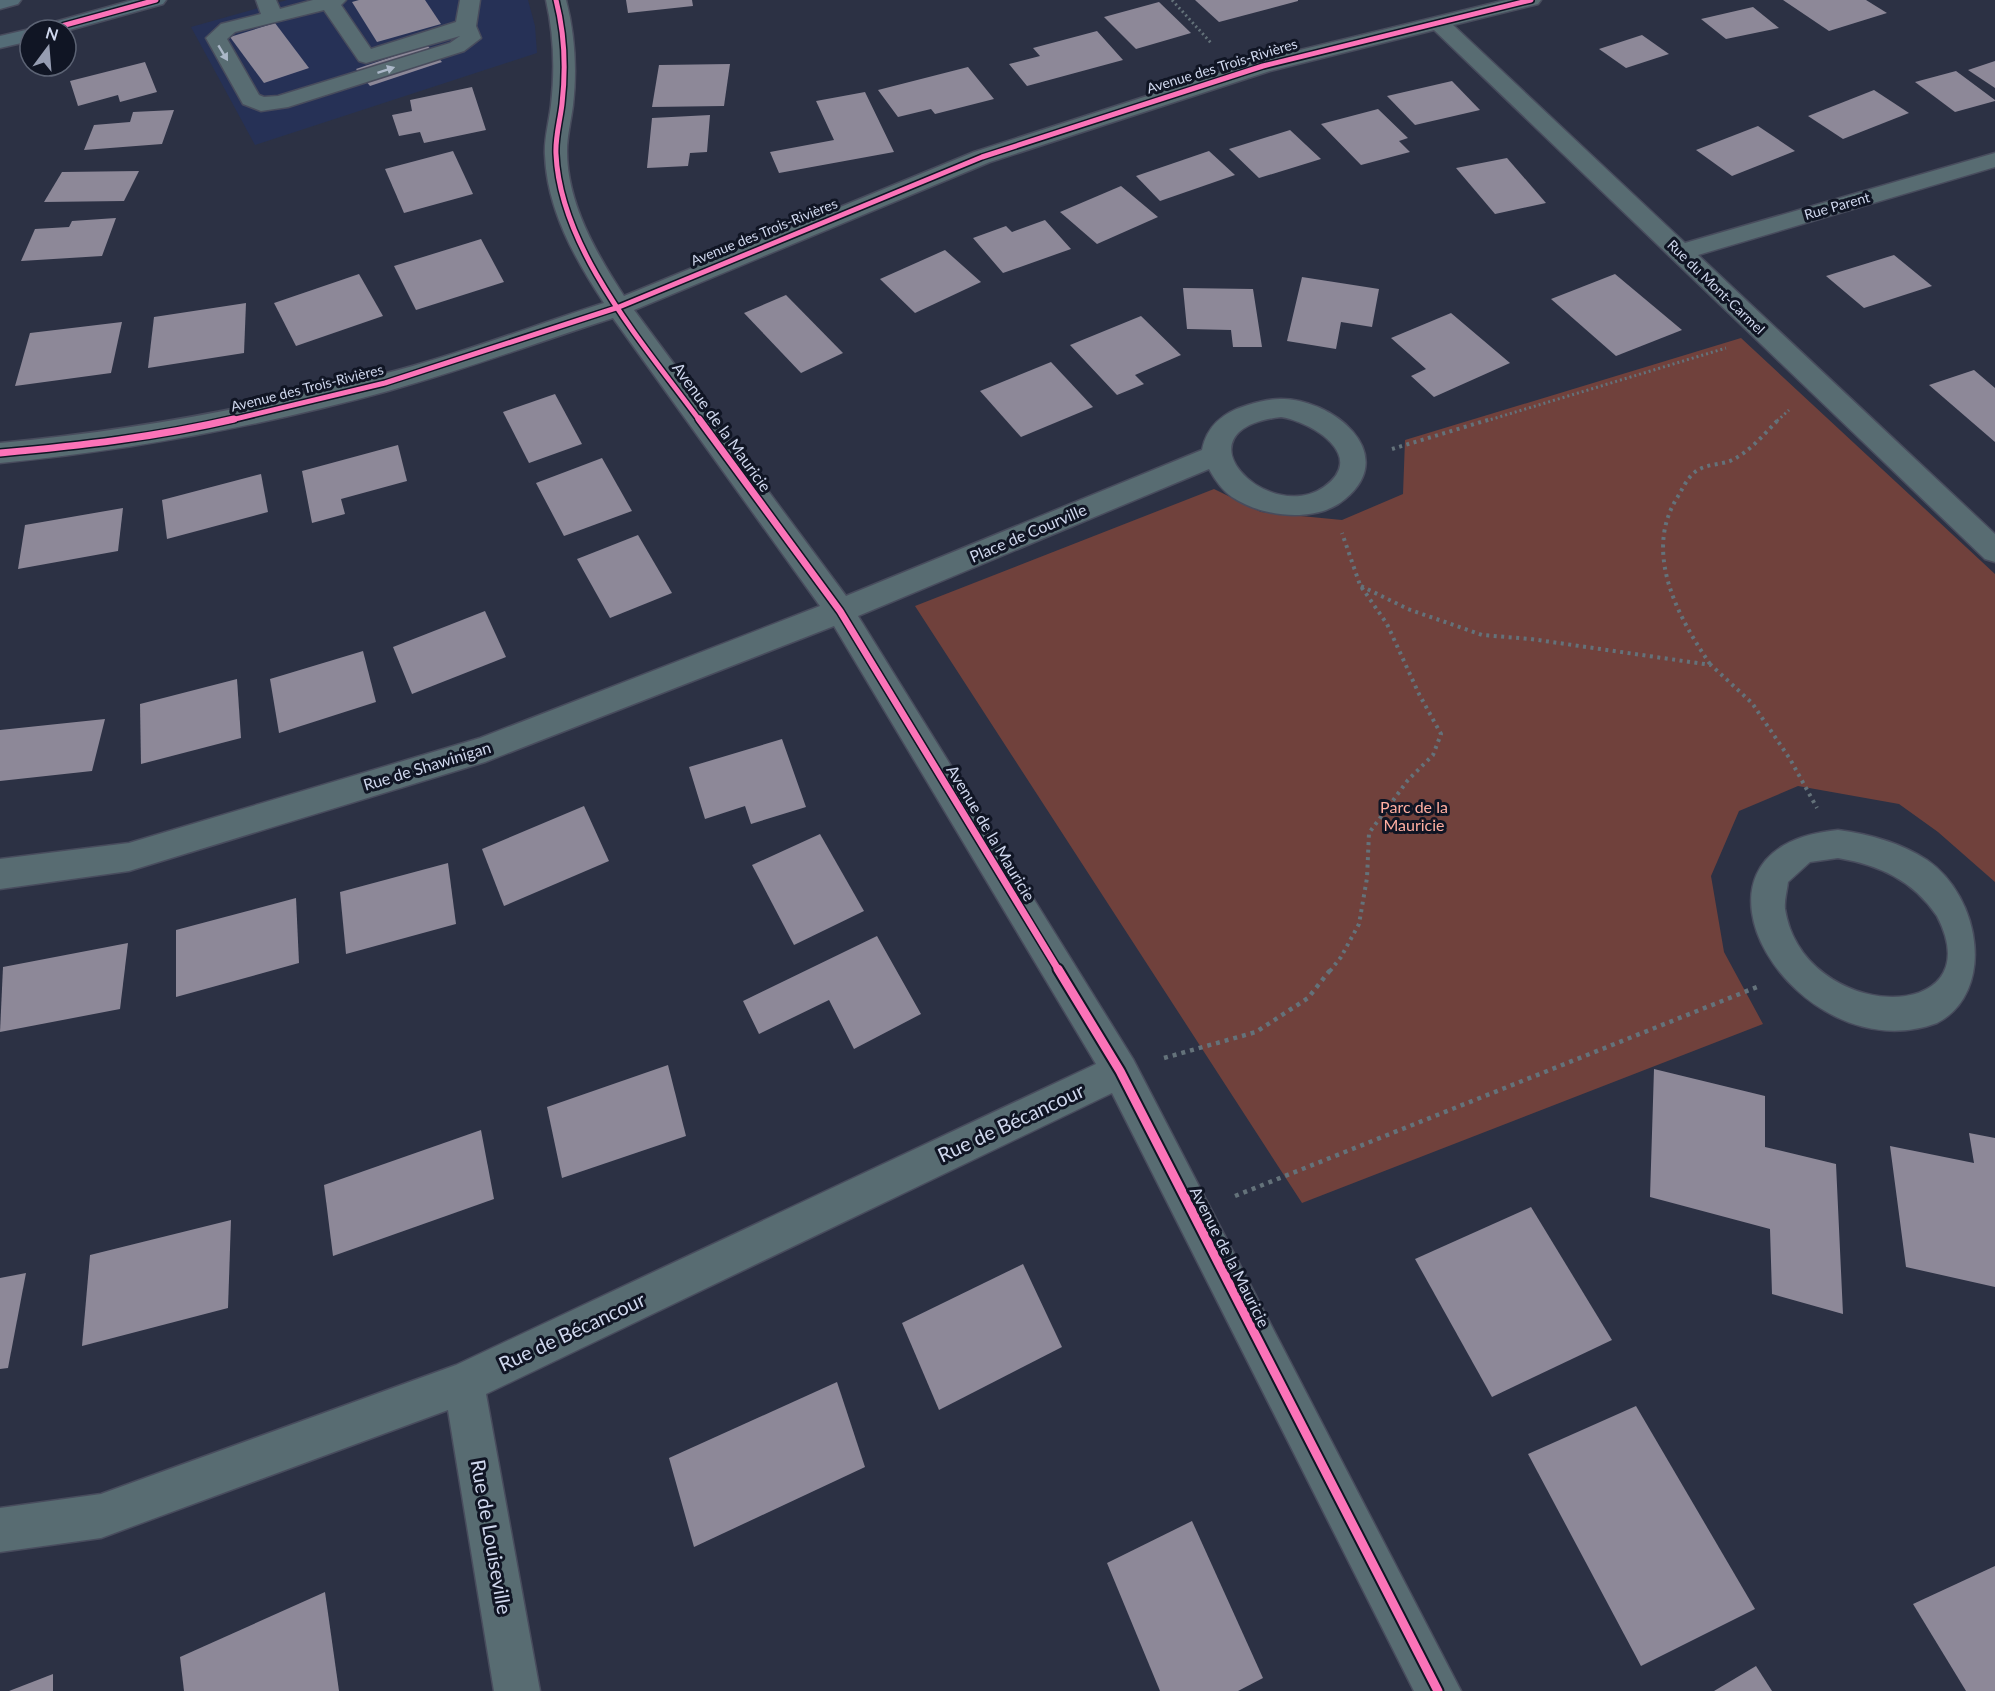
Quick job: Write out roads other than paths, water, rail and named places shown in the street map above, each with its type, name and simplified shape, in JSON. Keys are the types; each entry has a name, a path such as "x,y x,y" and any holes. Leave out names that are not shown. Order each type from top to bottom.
{"main road":[{"path":"0,3 11,0"},
{"path":"78,21 156,0"},
{"path":"0,42 18,37"}],"street":[{"path":"466,26 366,57 332,1 269,8 228,28 216,38 251,99 261,104 280,102 457,47 471,38 466,26 470,0"},
{"name":"Avenue de la Mauricie","path":"556,0 565,51 562,107 557,130 558,180 574,228 619,307 840,611 1120,1071 1438,1691"},
{"name":"Avenue des Trois-Rivières","path":"0,453 134,438 268,412 385,383 619,307 982,157 1263,66 1531,0"},
{"name":"Rue du Mont-Carmel","path":"1437,22 1995,552"},
{"name":"Rue Parent","path":"1680,252 1995,160"},
{"path":"1281,408 1323,419 1339,431 1350,446 1353,461 1350,474 1342,486 1329,496 1311,503 1290,504 1268,502 1233,483 1221,470 1217,454 1218,440 1227,426 1251,412 1281,408"},
{"name":"Place de Courville","path":"840,611 1217,454"},
{"name":"Rue de Shawinigan","path":"0,874 129,858 485,749 840,611"},
{"path":"1838,844 1866,848 1896,860 1923,877 1946,899 1982,953 1953,999 1929,1012 1897,1016 1862,1010 1828,994 1799,970 1776,937 1768,920 1767,895 1774,873 1789,857 1811,847 1838,844"},
{"name":"Rue de Bécancour","path":"0,1530 101,1516 464,1383 1120,1071"},
{"name":"Rue de Louiseville","path":"464,1383 517,1691"}],"park label":[{"name":"Parc de la Mauricie","path":"1414,816"}]}
